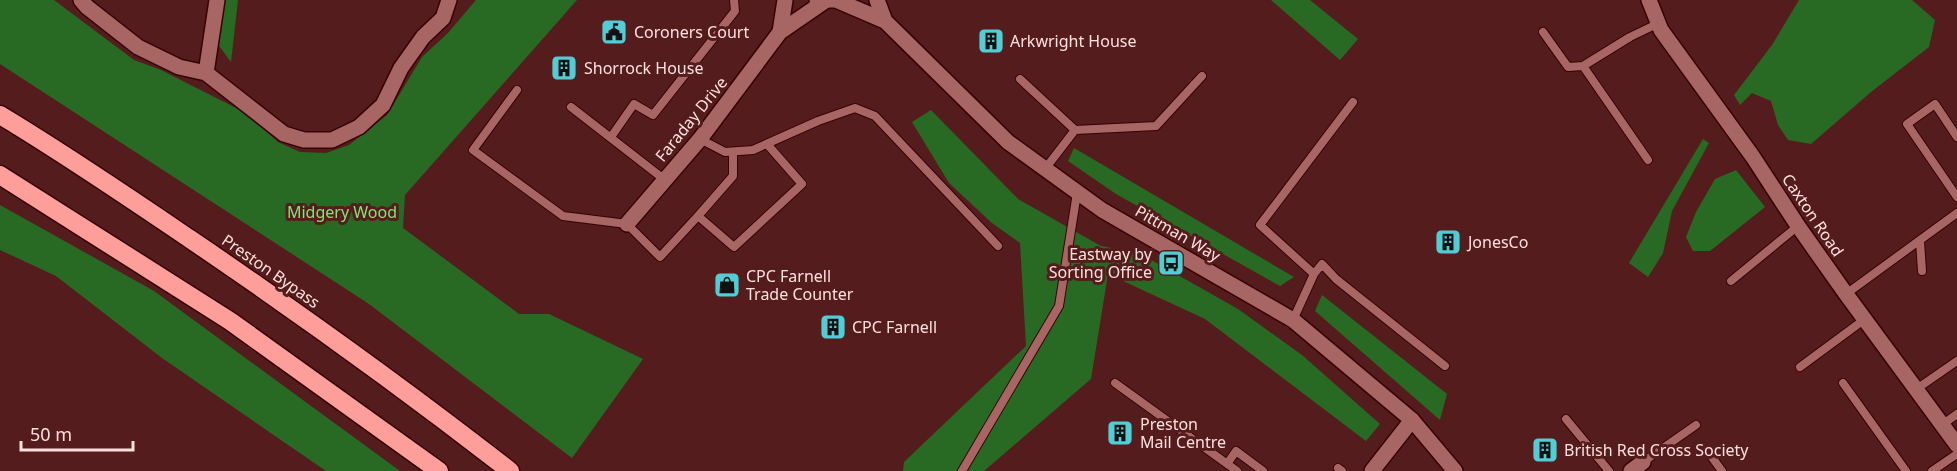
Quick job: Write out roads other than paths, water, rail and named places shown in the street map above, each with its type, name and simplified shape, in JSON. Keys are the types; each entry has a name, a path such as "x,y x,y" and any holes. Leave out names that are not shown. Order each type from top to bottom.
{"highway":[{"name":"Preston Bypass","path":"0,115 129,198 262,288 426,405 510,471"},
{"path":"0,175 230,321 439,471"}],"street":[{"path":"81,0 138,47 178,67 206,73 284,134 304,140 332,140 359,127 382,105 401,68 423,37 443,18 449,0"},
{"path":"206,73 217,0"},
{"name":"Faraday Drive","path":"780,33 785,0"},
{"name":"Faraday Drive","path":"627,224 700,139 780,33 828,0"},
{"name":"Pittman Way","path":"828,0 885,21 1008,142 1077,193 1102,210 1293,320 1412,420 1455,471"},
{"name":"Pittman Way","path":"877,0 885,21"},
{"name":"Caxton Road","path":"1649,0 1661,30 1753,157 1846,294 1957,445"},
{"path":"1372,471 1412,420"}],"lane":[{"path":"611,137 634,104 653,115 735,10 734,0"},
{"path":"1543,32 1568,67 1583,66 1630,37 1659,23"},
{"path":"1583,66 1648,160"},
{"path":"1020,79 1076,130 1156,126 1202,76"},
{"path":"517,90 473,150 562,216 627,224 660,257 733,176 733,152"},
{"path":"1314,274 1260,225 1353,102"},
{"path":"1957,137 1935,104 1907,124 1957,197"},
{"path":"571,107 665,180"},
{"path":"700,139 725,152 753,150 818,121 855,108 875,116 998,246"},
{"path":"1045,169 1076,130"},
{"path":"698,216 734,247 802,184 767,144"},
{"path":"962,471 1059,306 1077,193"},
{"path":"1846,294 1957,213"},
{"path":"1731,280 1798,226"},
{"path":"1920,241 1922,271"},
{"path":"1293,320 1314,274 1322,264 1336,279 1445,366"},
{"path":"1800,367 1865,319"},
{"path":"1915,390 1957,361"},
{"path":"1115,383 1237,471"},
{"path":"1843,383 1906,471"},
{"path":"1942,425 1957,414"},
{"path":"1566,419 1609,471"},
{"path":"1637,467 1696,425"},
{"path":"1706,449 1722,471"},
{"path":"1227,464 1236,451 1263,471"},
{"path":"1932,471 1957,454"}],"place":[{"name":"Coroners Court","path":"614,32"},
{"name":"Arkwright House","path":"991,41"},
{"name":"Shorrock House","path":"564,68"},
{"name":"JonesCo","path":"1448,242"},
{"name":"Eastway by Sorting Office","path":"1171,263"},
{"name":"CPC Farnell Trade Counter","path":"727,285"},
{"name":"CPC Farnell","path":"833,327"},
{"name":"Preston Mail Centre","path":"1120,433"},
{"name":"British Red Cross Society","path":"1545,450"}],"park label":[{"name":"Midgery Wood","path":"342,212"}]}
